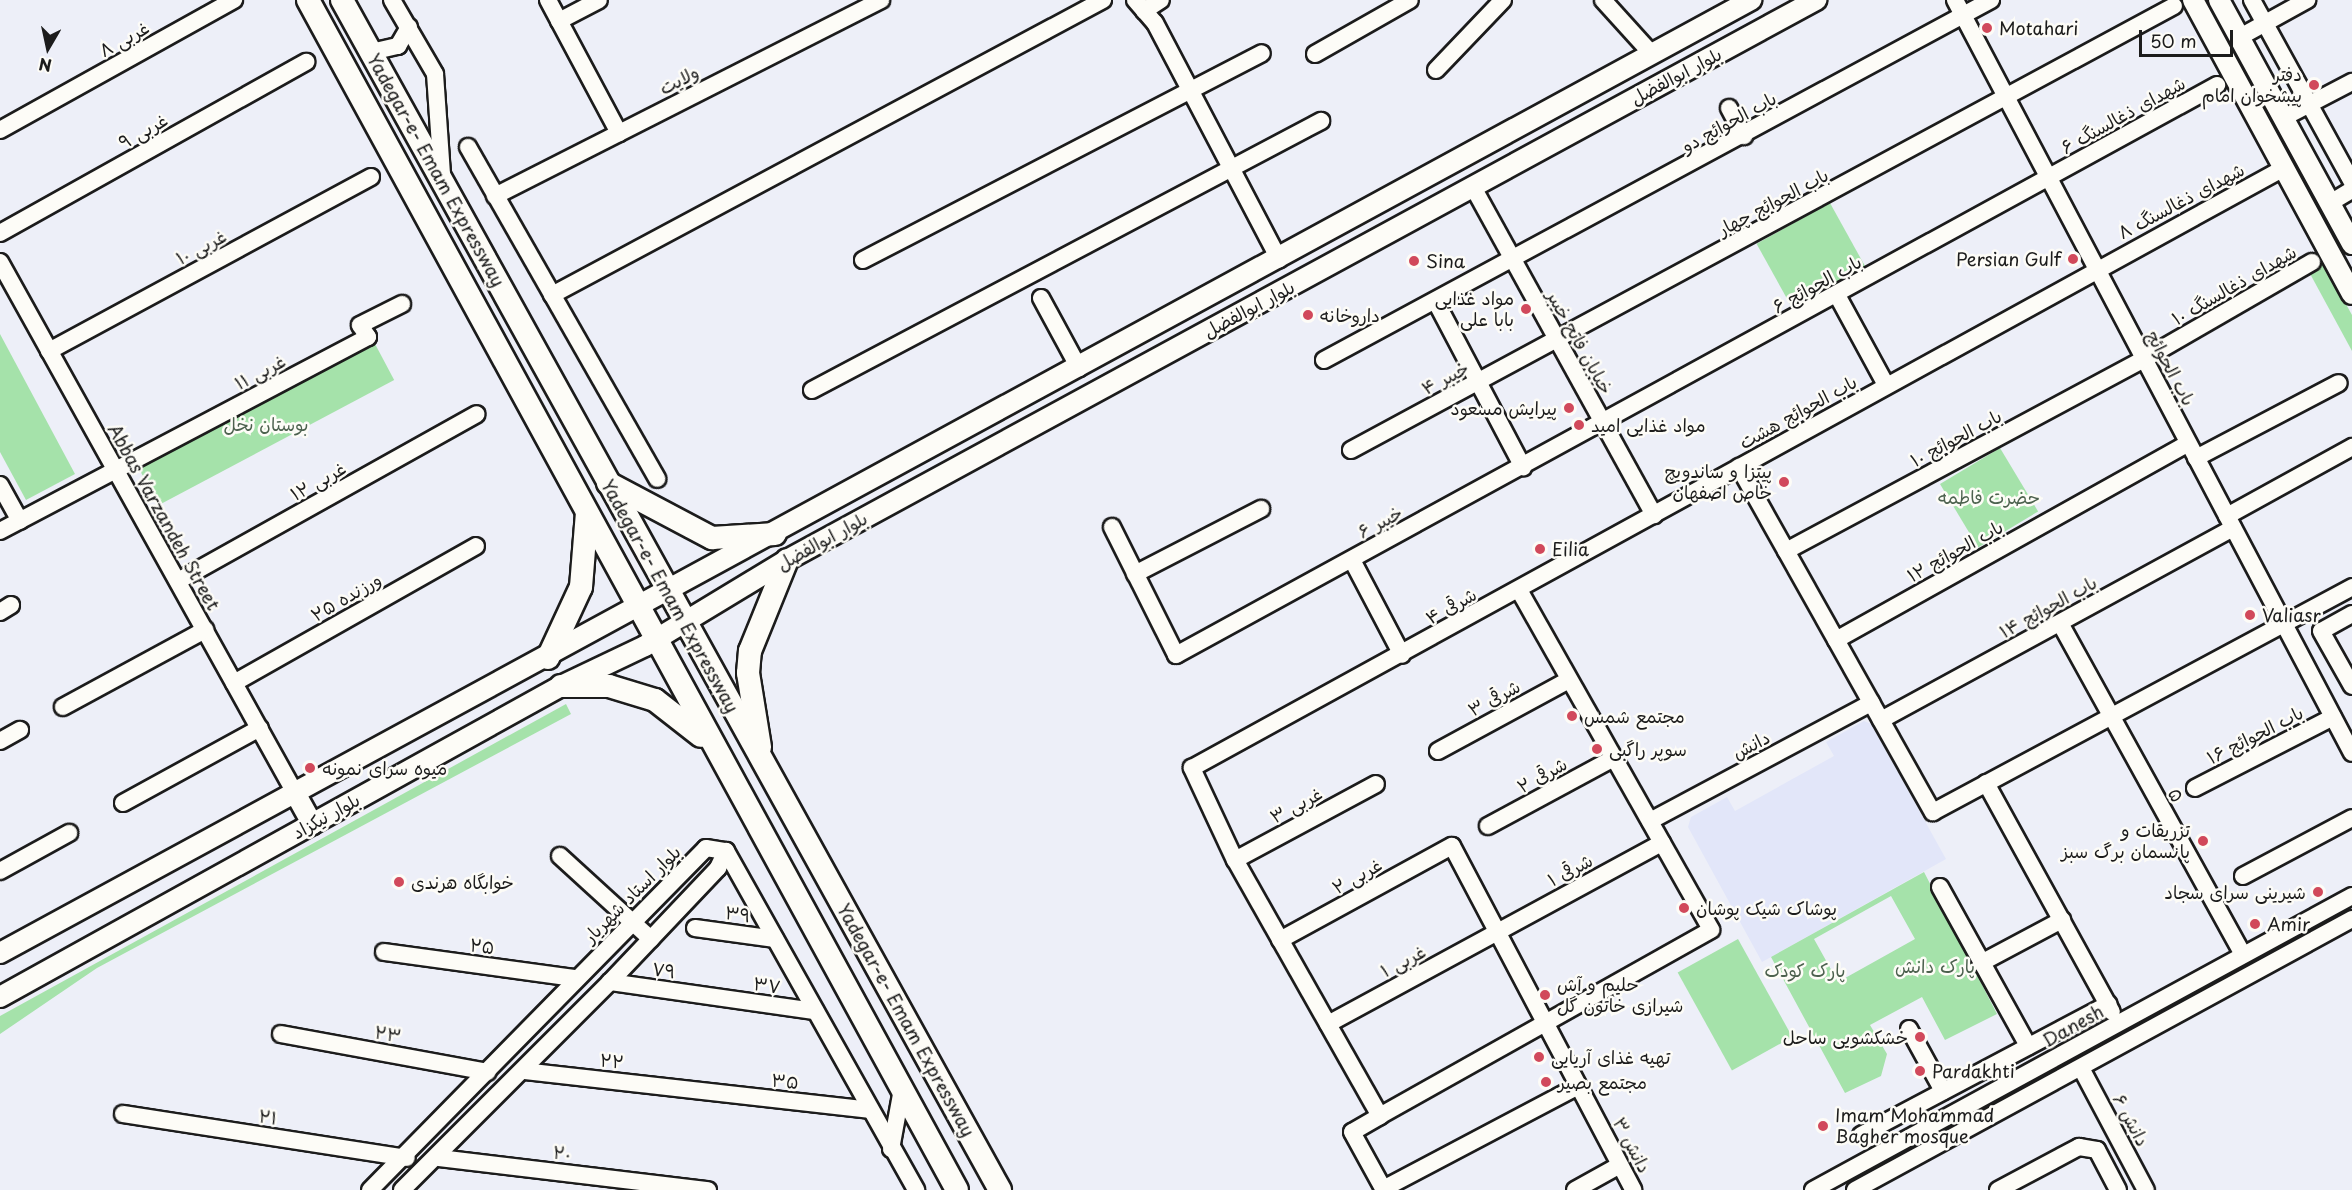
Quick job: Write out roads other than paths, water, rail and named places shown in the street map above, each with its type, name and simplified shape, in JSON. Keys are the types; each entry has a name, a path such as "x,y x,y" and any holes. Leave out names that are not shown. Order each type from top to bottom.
{"highway":[{"name":"Yadegar-e- Emam Expressway","path":"308,0 504,367 587,508 707,741 957,1190"},
{"name":"Yadegar-e- Emam Expressway","path":"342,0 606,482 1000,1190"},
{"path":"606,482 712,538 775,534"},
{"path":"548,658 581,587 587,508"},
{"path":"763,763 748,673 750,651 787,560"},
{"path":"561,686 609,686 655,700 707,741"}],"main road":[{"name":"بلوار ابوالفضل","path":"638,609 1751,0"},
{"name":"بلوار ابوالفضل","path":"654,641 787,560 1816,0"},
{"path":"2219,0 2352,244"},
{"path":"2184,3 2284,168 2352,294"},
{"path":"2333,259 2352,249"},
{"path":"1121,345 1135,370"},
{"name":"بلوار نیکزاد","path":"0,953 294,791 638,609"},
{"name":"بلوار نیکزاد","path":"0,997 561,686 654,641"},
{"path":"294,791 312,824"}],"street":[{"name":"غربی ۸","path":"0,130 234,0"},
{"path":"392,0 435,74 442,181"},
{"path":"548,0 619,133"},
{"path":"559,21 599,0"},
{"name":"ولایت","path":"495,196 881,0"},
{"path":"552,295 1103,0"},
{"path":"1161,0 1139,5 1191,90 1229,168 1279,259"},
{"path":"1315,54 1410,0"},
{"path":"1436,70 1503,0"},
{"path":"1603,0 1652,54"},
{"name":"باب الحوائج","path":"1955,0 2352,753"},
{"name":"باب الحوائج دو","path":"1323,360 1514,262 1991,0"},
{"path":"2252,0 2352,182"},
{"path":"2240,37 2307,0"},
{"name":"باب الحوائج چهار","path":"1558,341 2184,3"},
{"path":"370,52 398,46 409,27"},
{"path":"863,260 1262,53"},
{"name":"غربی ۹","path":"0,233 306,62"},
{"path":"2283,118 2352,82"},
{"name":"شهدای ذغالسنگ ۶","path":"2049,179 2217,85"},
{"path":"1729,108 1744,136"},
{"path":"812,390 1321,121"},
{"path":"468,147 657,479"},
{"name":"شهدای ذغالسنگ ۸","path":"2096,268 2284,168"},
{"name":"غربی ۱۰","path":"49,351 370,177"},
{"name":"باب الحوائج ۶","path":"1604,424 2049,179"},
{"name":"خیابان فاتح خیبر","path":"1473,187 1654,515"},
{"path":"2330,203 2352,190"},
{"name":"Abbas Varzandeh Street","path":"0,262 294,791"},
{"name":"شهدای ذغالسنگ ۱۰","path":"2144,359 2312,262"},
{"name":"باب الحوائج هشت","path":"1519,590 2096,268"},
{"path":"1838,295 1886,386"},
{"path":"1041,298 1079,368"},
{"path":"1436,302 1523,467"},
{"name":"غربی ۱۱","path":"116,470 368,338 360,325 402,304"},
{"name":"خیبر ۴","path":"1351,450 1558,341"},
{"name":"باب الحوائج ۱۰","path":"1786,551 2144,359"},
{"name":"باب الحوائج ۱۲","path":"1836,640 2192,450 2339,383"},
{"name":"غربی ۱۲","path":"178,581 477,414"},
{"name":"خیبر ۶","path":"1135,574 1176,655 1604,424"},
{"name":"باب الحوائج ۱۴","path":"1881,720 2060,623 2352,447"},
{"path":"1739,467 1933,812 2352,587"},
{"path":"0,531 116,470"},
{"path":"0,485 20,521"},
{"path":"1112,526 1135,574 1261,509"},
{"name":"ورزنده ۲۵","path":"234,683 476,546"},
{"path":"1352,560 1402,655"},
{"path":"1519,590 1711,930 1352,1132 1384,1189 1578,1086"},
{"name":"۴ شرقی","path":"1235,860 1192,768 1519,590"},
{"path":"2352,614 2321,631 2352,686"},
{"name":"۵","path":"2060,623 2243,955"},
{"path":"63,706 205,630"},
{"name":"۳ شرقی","path":"1438,751 1569,680"},
{"name":"دانش","path":"1650,821 1871,703"},
{"name":"باب الحوائج ۱۶","path":"2195,788 2333,717"},
{"path":"123,804 260,728"},
{"path":"0,741 20,730"},
{"name":"۲ شرقی","path":"1488,826 1614,758"},
{"path":"1986,783 2119,1023"},
{"name":"۳ غربی","path":"1235,860 1376,784"},
{"path":"2243,876 2352,818"},
{"path":"0,871 69,833"},
{"name":"۱ شرقی","path":"1497,932 1662,843"},
{"name":"دانش ۳","path":"1452,846 1633,1190"},
{"name":"۲ غربی","path":"1280,940 1452,846"},
{"name":"بلوار استاد شهریار","path":"370,1190 407,1158 575,978 705,848 726,851"},
{"path":"402,1190 439,1158 610,982 718,868 726,851"},
{"path":"726,851 916,1190"},
{"path":"560,856 651,939"},
{"path":"1235,860 1380,1116"},
{"path":"1940,887 2028,1046"},
{"name":"Danesh","path":"1813,1190 2352,896"},
{"path":"1981,963 2062,920"},
{"path":"1855,1190 2352,920"},
{"name":"۳۹","path":"695,928 775,939"},
{"name":"۱ غربی","path":"1328,1024 1497,932"},
{"name":"۲۵","path":"384,952 575,978"},
{"name":"۷۹","path":"610,982 713,997"},
{"name":"۳۷","path":"713,997 815,1011"},
{"path":"1861,1135 2108,1004"},
{"path":"1909,1029 1943,1091"},
{"name":"۲۳","path":"281,1034 488,1072"},
{"name":"دانش ۶","path":"2080,1068 2146,1190"},
{"name":"۲۲","path":"524,1071 695,1090"},
{"path":"891,1149 902,1089"},
{"name":"۳۵","path":"695,1090 870,1110"},
{"name":"۲۱","path":"123,1114 407,1158"},
{"path":"1998,1190 2079,1147 2097,1150 2118,1190"},
{"name":"۲۰","path":"439,1158 708,1190"},
{"path":"1575,1190 1620,1165"}],"place":[{"name":"Motahari","path":"1987,28"},
{"name":"دفتر پیشخوان امام","path":"2314,85"},
{"name":"Persian Gulf","path":"2073,259"},
{"name":"Sina","path":"1414,261"},
{"name":"مواد غذایی بابا علی","path":"1526,309"},
{"name":"داروخانه","path":"1308,315"},
{"name":"پیرایش مسعود","path":"1569,408"},
{"name":"مواد غذایی امید","path":"1579,425"},
{"name":"پیتزا و ساندویچ خاص اصفهان","path":"1784,482"},
{"name":"Eilia","path":"1540,549"},
{"name":"Valiasr","path":"2250,615"},
{"name":"مجتمع شمس","path":"1572,716"},
{"name":"سوپر راگبی","path":"1597,749"},
{"name":"میوه سرای نمونه","path":"310,768"},
{"name":"تزریقات و پانسمان برگ سبز","path":"2203,841"},
{"name":"خوابگاه هرندی","path":"399,882"},
{"name":"شیرینی سرای سجاد","path":"2318,892"},
{"name":"پوشاک شیک پوشان","path":"1684,908"},
{"name":"Amir","path":"2255,924"},
{"name":"حلیم و آش شیرازی خاتون گل","path":"1545,995"},
{"name":"خشکشویی ساحل","path":"1920,1037"},
{"name":"تهیه غذای آریایی","path":"1539,1057"},
{"name":"Pardakhti","path":"1920,1071"},
{"name":"مجتمع بصیر","path":"1546,1082"},
{"name":"Imam Mohammad Bagher mosque","path":"1823,1126"}],"park label":[{"name":"بوستان نخل","path":"266,424"},
{"name":"حضرت فاطمه","path":"1989,497"},
{"name":"پارک دانش","path":"1935,966"},
{"name":"پارک کودک","path":"1805,970"}]}
